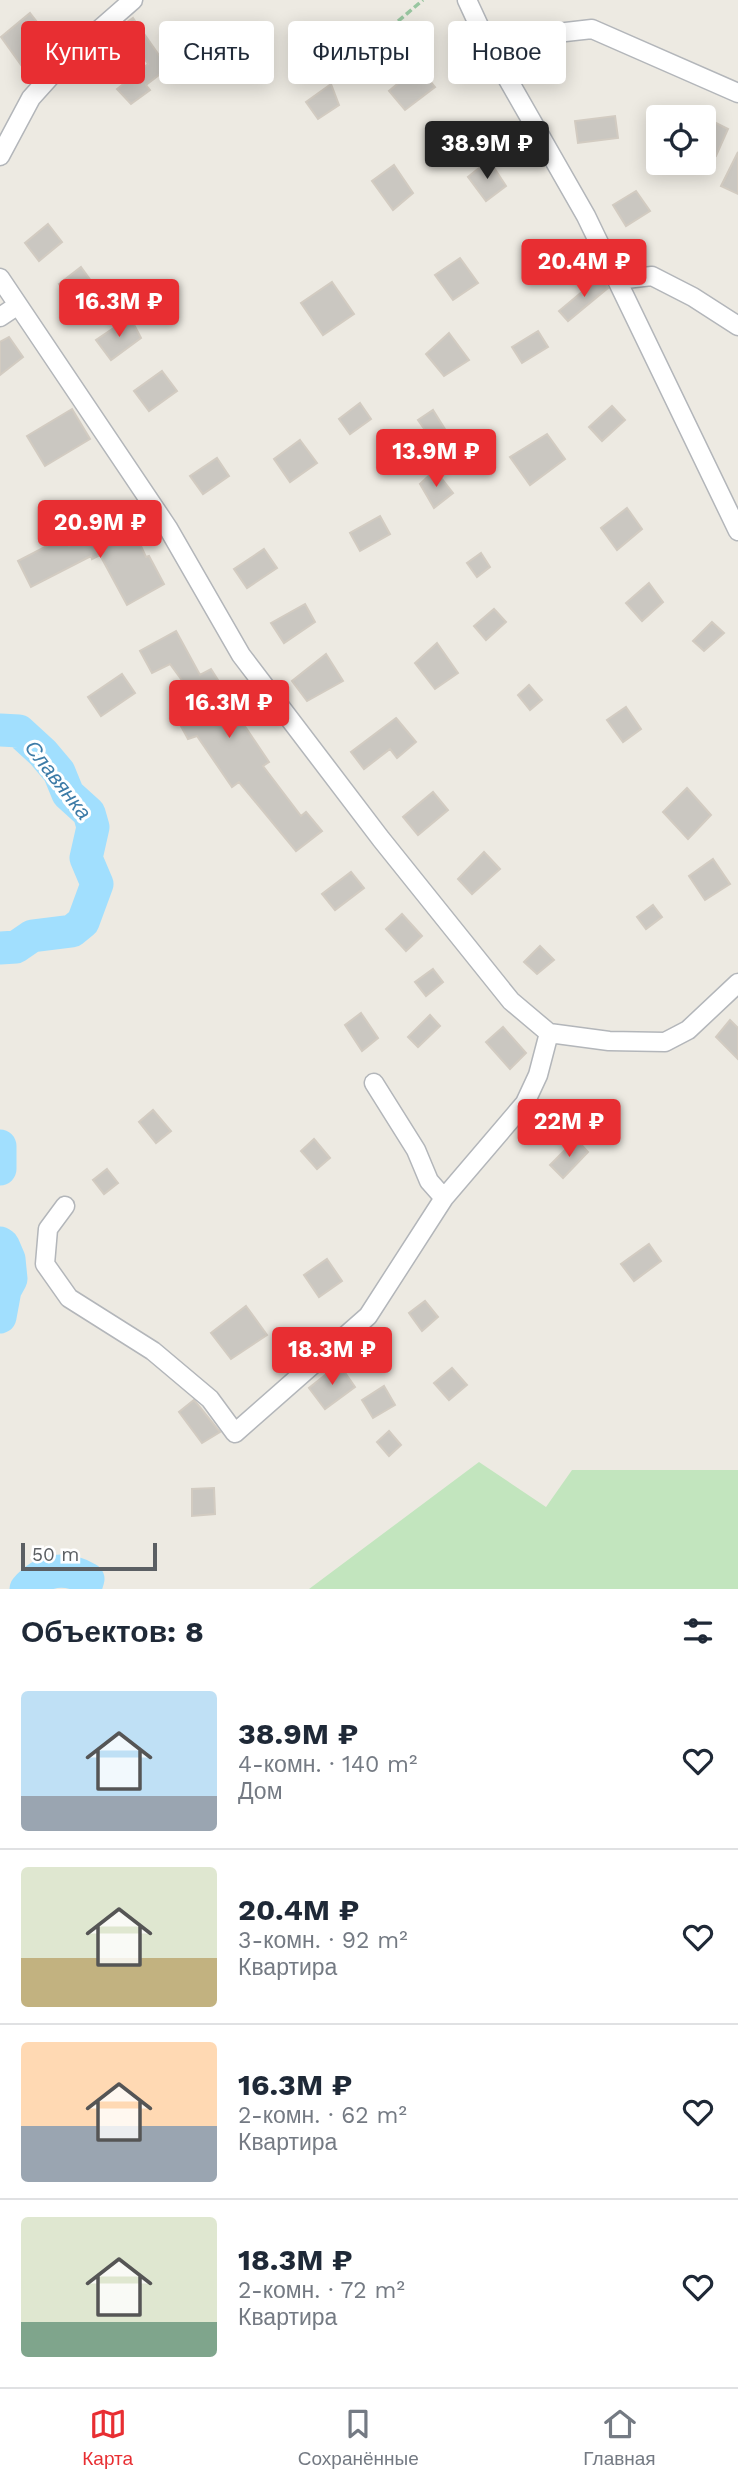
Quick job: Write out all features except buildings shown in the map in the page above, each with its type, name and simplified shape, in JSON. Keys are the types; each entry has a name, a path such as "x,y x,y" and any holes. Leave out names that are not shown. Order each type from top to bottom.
{"street":[{"path":"0,156 31,98 68,57 133,0"},
{"path":"467,0 477,21"},
{"path":"566,32 592,29 738,93"},
{"path":"511,84 586,216 738,531"},
{"path":"617,280 652,276 693,297 738,326"},
{"path":"0,278 167,528 240,655 381,839 511,1000 549,1033 609,1041 666,1042 688,1030 738,983"},
{"path":"0,317 18,305"},
{"path":"65,1206 48,1229 45,1264 69,1298 153,1351 210,1399 235,1433 368,1316 444,1198 525,1103 538,1075 549,1033"},
{"path":"374,1083 416,1150 429,1181 444,1198"}],"path":[{"path":"398,21 423,0"}],"green space":[{"path":"479,1462 546,1507 572,1470 738,1470 738,1589 309,1589"}],"waterway":[{"name":"Славянка","path":"0,730 19,731 43,753 59,772 68,794 89,813 93,827 86,858 97,884 83,922 72,931 32,936 16,947 0,948"},
{"name":"Славянка","path":"0,1146 0,1169"},
{"name":"Славянка","path":"0,1243 9,1259 11,1279 5,1290 0,1317"},
{"name":"Славянка","path":"26,1589 40,1577 63,1571 88,1579 85,1589"}]}
